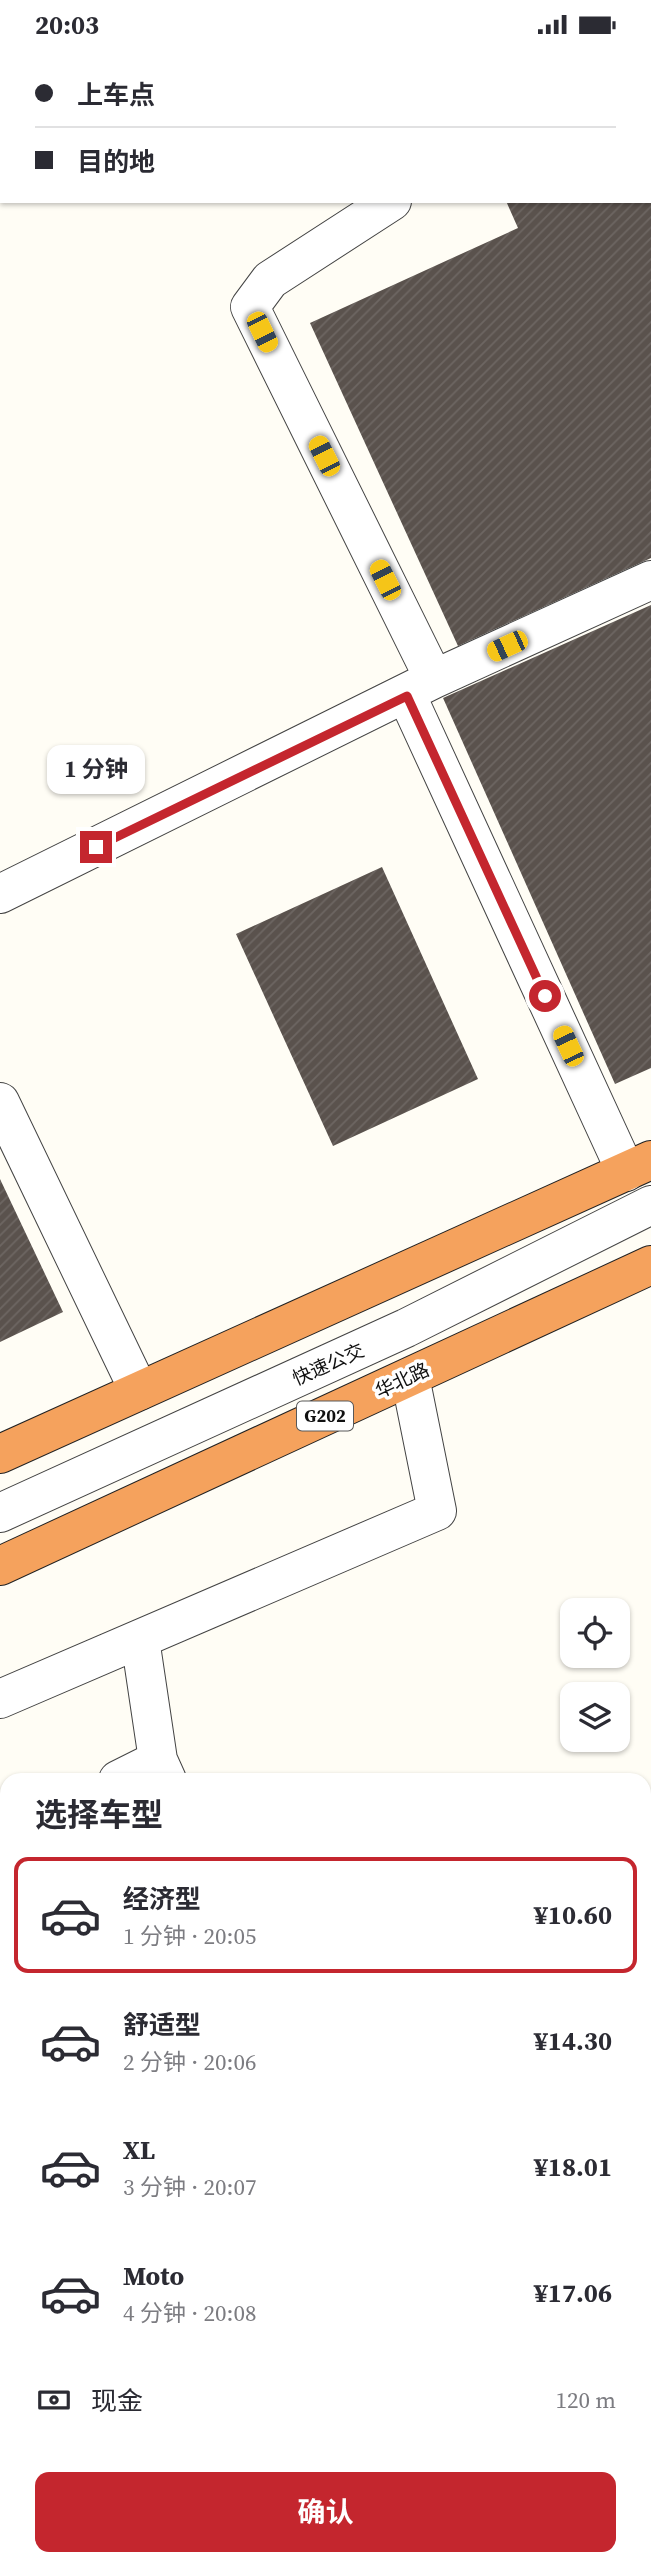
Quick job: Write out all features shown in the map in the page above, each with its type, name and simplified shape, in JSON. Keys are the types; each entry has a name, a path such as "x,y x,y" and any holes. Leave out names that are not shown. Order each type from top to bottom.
{"highway":[{"path":"0,1454 643,1172"},
{"name":"华北路","path":"0,1566 651,1265"}],"lane":[{"path":"389,203 270,279 250,307 420,687 643,1172"},
{"path":"0,894 420,687 651,580"},
{"path":"0,1102 139,1391"},
{"name":"快速公交","path":"0,1489 393,1309 643,1172"},
{"name":"快速公交","path":"0,1513 406,1328 651,1205"},
{"path":"0,1699 437,1511 410,1377"},
{"path":"140,1639 162,1770"}],"building":[{"path":"507,203 651,203 651,558 458,646 310,323 518,228"},
{"path":"651,605 651,1068 615,1084 443,698"},
{"path":"382,867 478,1079 333,1146 236,934"},
{"path":"0,1179 63,1312 0,1342"}],"route":[{"path":"96,847 407,696 545,996"}]}
